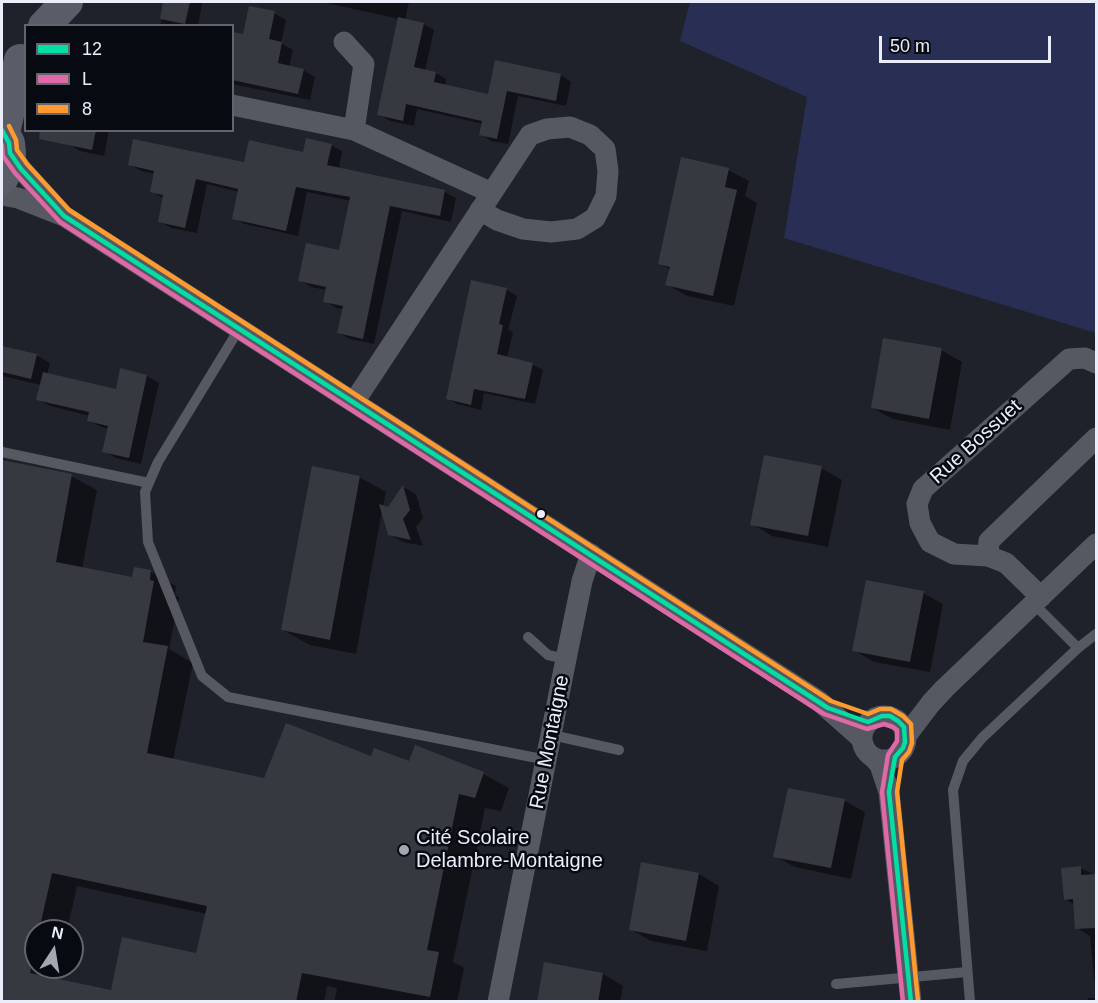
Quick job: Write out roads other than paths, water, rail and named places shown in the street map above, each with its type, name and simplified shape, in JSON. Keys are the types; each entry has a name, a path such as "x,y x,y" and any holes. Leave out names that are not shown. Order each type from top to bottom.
{"main road":[{"path":"46,24 67,2"},
{"path":"4,149 16,64"}],"street":[{"path":"344,42 364,64 354,130"},
{"path":"234,105 354,130 486,202 497,220 523,229 551,232 577,229 595,218 606,196 608,171 604,149 590,135 570,127 547,129 530,135 486,202 354,402"},
{"path":"4,149 64,216"},
{"path":"2,195 18,198 64,216 865,730"},
{"name":"Rue Bossuet","path":"1037,600 1006,563 988,556 954,554 930,542 920,523 917,504 923,489 1069,359 1085,358 1096,363"},
{"path":"988,556 989,541 1096,438"},
{"path":"931,703 904,713 874,718 865,730 866,750 884,757 903,748 906,736 931,703 1096,544"},
{"name":"Rue Montaigne","path":"498,1002 582,581 591,554"},
{"path":"890,716 904,727 906,736"},
{"path":"884,757 911,1002"}],"lane":[{"path":"239,329 158,462 145,492 148,542 202,676 228,697 547,760"},
{"path":"2,452 149,483"},
{"path":"1037,600 1078,648"},
{"path":"970,1002 953,790 963,761 982,738 1096,634"},
{"path":"528,637 548,655 566,659"},
{"path":"552,735 619,750"},
{"path":"836,984 967,972"}],"place":[{"name":"Cité Scolaire Delambre-Montaigne","path":"404,850"}]}
